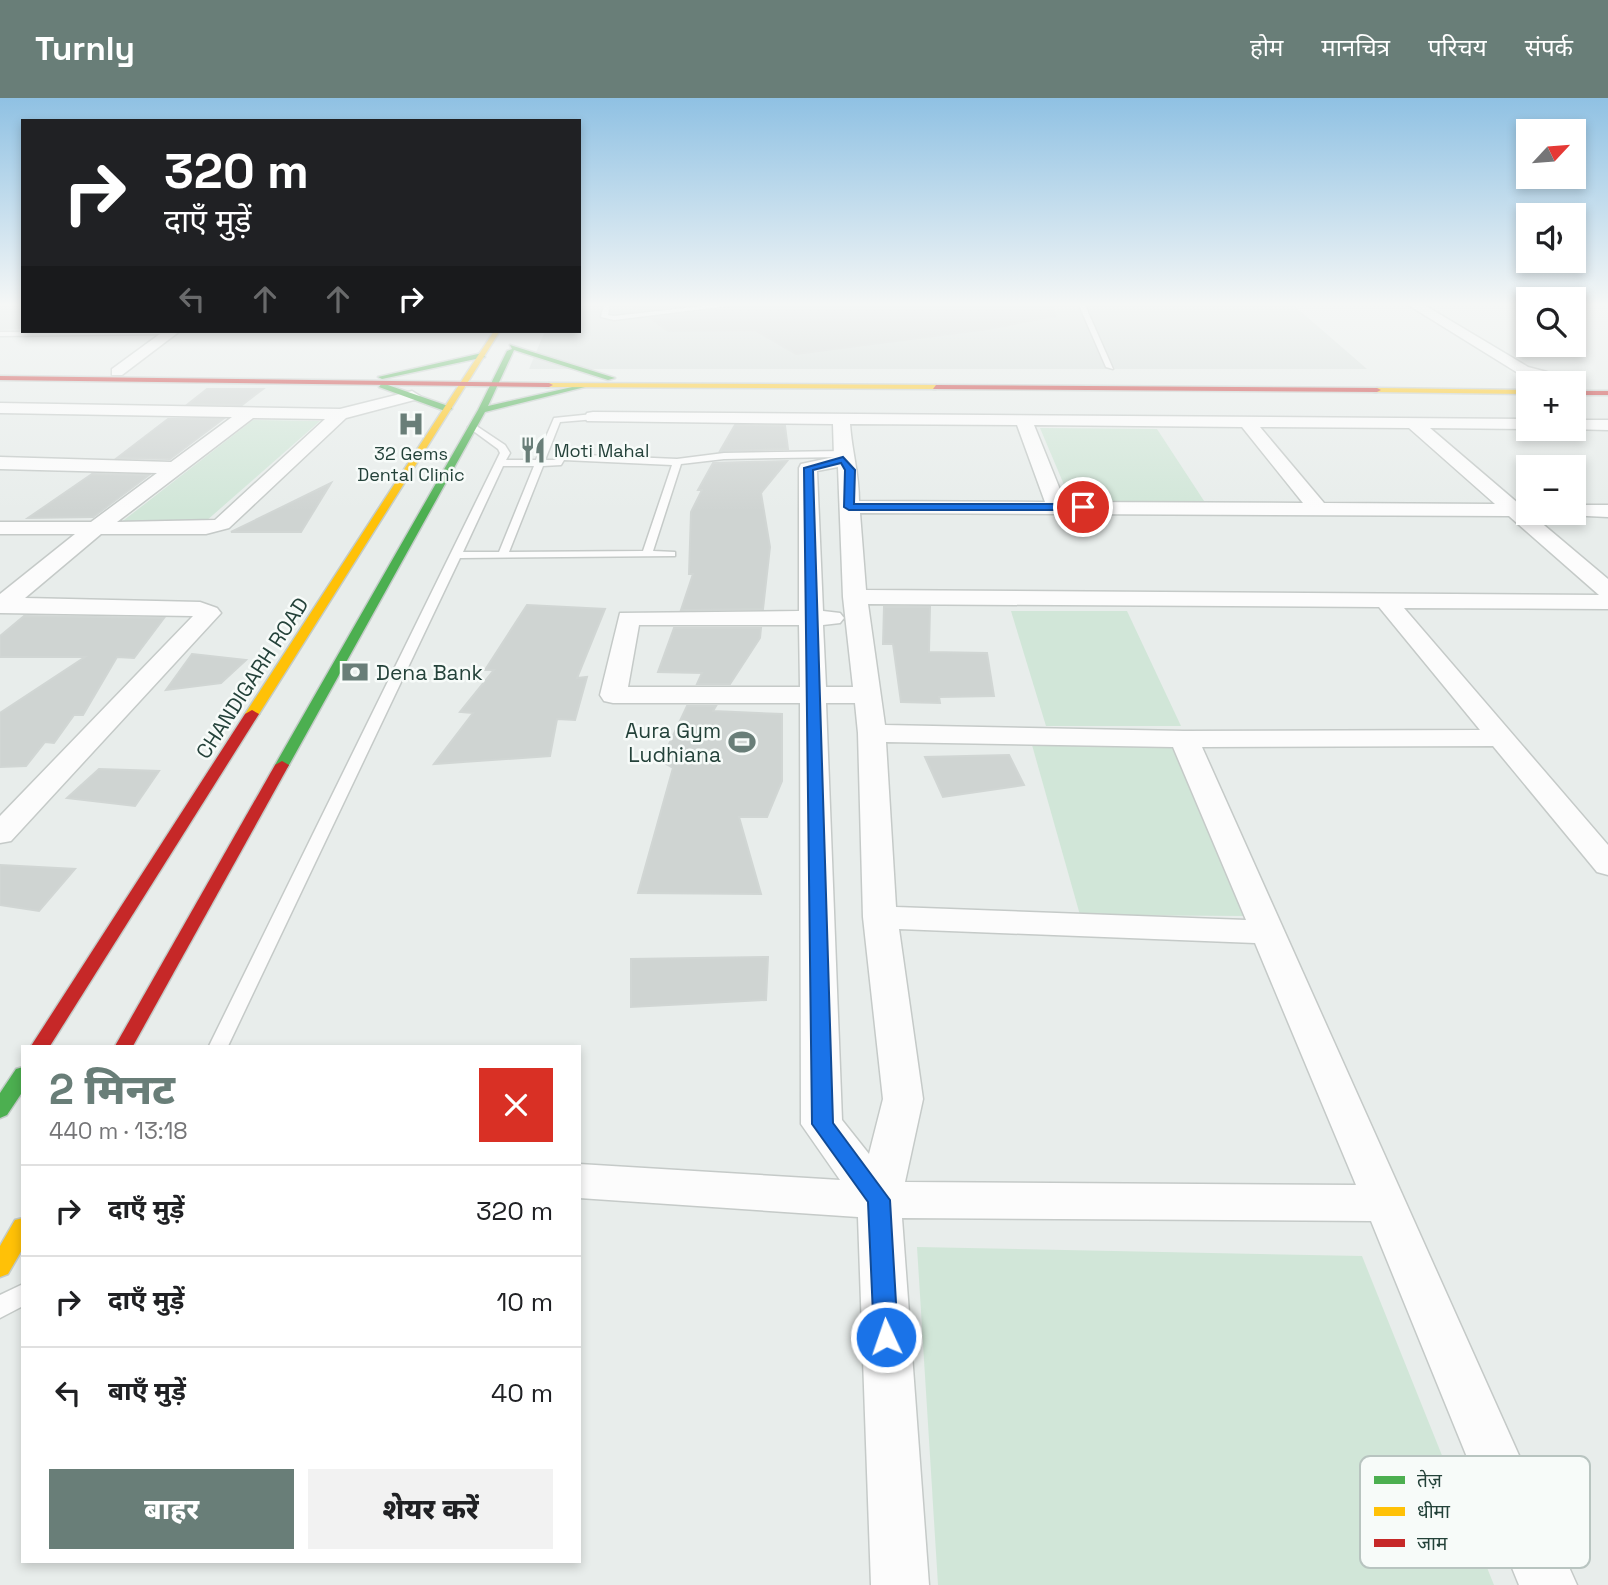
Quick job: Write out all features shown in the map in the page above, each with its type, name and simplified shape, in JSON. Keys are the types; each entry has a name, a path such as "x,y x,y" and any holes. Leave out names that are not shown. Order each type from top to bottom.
{"street":[{"path":"129,372 382,381 415,372"},
{"name":"CHANDIGARH ROAD","path":"41,1045 471,372"},
{"path":"125,1045 482,410 499,372"},
{"path":"593,372 611,378"},
{"path":"0,378 465,382 611,378 1003,377 1516,381"},
{"path":"382,381 448,409"},
{"path":"494,382 582,387 959,386 1516,392"},
{"path":"1586,384 1608,384"},
{"path":"482,410 582,387"},
{"path":"1586,393 1608,393"},
{"path":"0,408 340,414 412,396"},
{"path":"1,605 96,528 250,412"},
{"path":"0,528 206,528 222,524 340,414"},
{"path":"593,417 1516,424"},
{"path":"841,420 843,457 850,470 849,507 857,607 872,733 880,917 903,1099 878,1200 900,1585"},
{"path":"1024,421 1057,506"},
{"path":"1248,423 1317,508"},
{"path":"1414,424 1516,505"},
{"path":"1591,425 1608,436"},
{"path":"843,457 808,468 822,1124 878,1200"},
{"path":"0,463 175,468"},
{"path":"849,507 1516,510"},
{"path":"1586,510 1608,511"},
{"path":"1538,525 1608,591"},
{"path":"1385,600 1608,865"},
{"path":"867,695 612,695 628,618 812,618 857,607 1385,600 1608,602"},
{"path":"0,834 209,613 200,609 1,605"},
{"path":"872,733 1184,739 1503,738"},
{"path":"1184,739 1493,1456"},
{"path":"880,917 1265,932"},
{"path":"0,1110 21,1077"},
{"path":"581,1181 878,1200 1386,1203"},
{"path":"0,1267 21,1230"},
{"path":"1541,1568 1548,1585"}],"lane":[{"path":"503,554 557,420 593,417"},
{"path":"218,1045 458,555 500,463 505,450 472,427"},
{"path":"500,463 558,463 561,457 677,462 724,456 843,457"},
{"path":"647,554 677,462"},
{"path":"458,555 671,554"},
{"path":"0,1307 21,1295"}],"green space":[{"path":"253,420 320,421 197,529 115,527"},
{"path":"1040,428 1157,429 1208,507 1073,506"},
{"path":"1011,611 1127,611 1181,726 1046,726"},
{"path":"1032,745 1171,745 1247,916 1080,915"},
{"path":"917,1247 1362,1256 1442,1456 1360,1456 1360,1568 1487,1568 1494,1585 938,1585"}],"building":[{"path":"207,389 263,389 242,405 188,404"},
{"path":"168,419 223,419 170,459 117,458"},
{"path":"735,425 785,426 788,449 720,451"},
{"path":"787,461 761,493 770,547 763,609 681,610 693,574 689,574 691,512 702,490 698,490 713,463"},
{"path":"92,474 149,475 93,517 28,518"},
{"path":"331,483 301,532 231,532"},
{"path":"527,605 605,609 577,678 587,677 575,720 557,719 550,756 434,764 473,713 460,712 494,670 485,670"},
{"path":"884,607 930,607 929,652 987,653 994,696 939,697 940,703 901,702 893,644 883,644"},
{"path":"24,616 164,618 134,658 117,657 83,715 74,715 54,743 45,742 26,766 0,767 0,713 85,657 0,657 0,636"},
{"path":"674,628 761,628 760,638 730,684 697,684 702,673 658,672"},
{"path":"192,654 246,660 221,683 166,690"},
{"path":"687,706 716,706 713,711 782,714 782,781 767,817 739,817 761,894 638,893 673,768 661,761"},
{"path":"1009,755 1024,785 943,797 925,757"},
{"path":"99,769 159,771 135,806 67,798"},
{"path":"0,865 75,869 39,911 0,905"},
{"path":"768,957 766,1000 631,1007 631,959"}],"traffic: fast":[{"path":"382,377 403,372"},
{"path":"282,765 482,410 500,372"},
{"path":"593,372 611,378"},
{"path":"382,385 448,409"},
{"path":"482,410 581,387"},
{"path":"0,1110 21,1077"}],"traffic: slow":[{"path":"252,714 471,372"},
{"path":"549,385 936,387"},
{"path":"1377,390 1516,392"},
{"path":"0,1267 21,1230"}],"traffic: jam":[{"path":"0,378 549,385"},
{"path":"936,387 1377,390"},
{"path":"1586,393 1608,393"},
{"path":"41,1045 252,714"},
{"path":"125,1045 282,765"}],"place":[{"name":"32 Gems Dental Clinic","path":"411,424"},
{"name":"Moti Mahal","path":"533,450"},
{"name":"Dena Bank","path":"355,672"},
{"name":"Aura Gym Ludhiana","path":"742,742"}],"route":[{"path":"886,1337 878,1200 822,1124 808,468 843,460 850,470 849,507 1083,507"}]}
